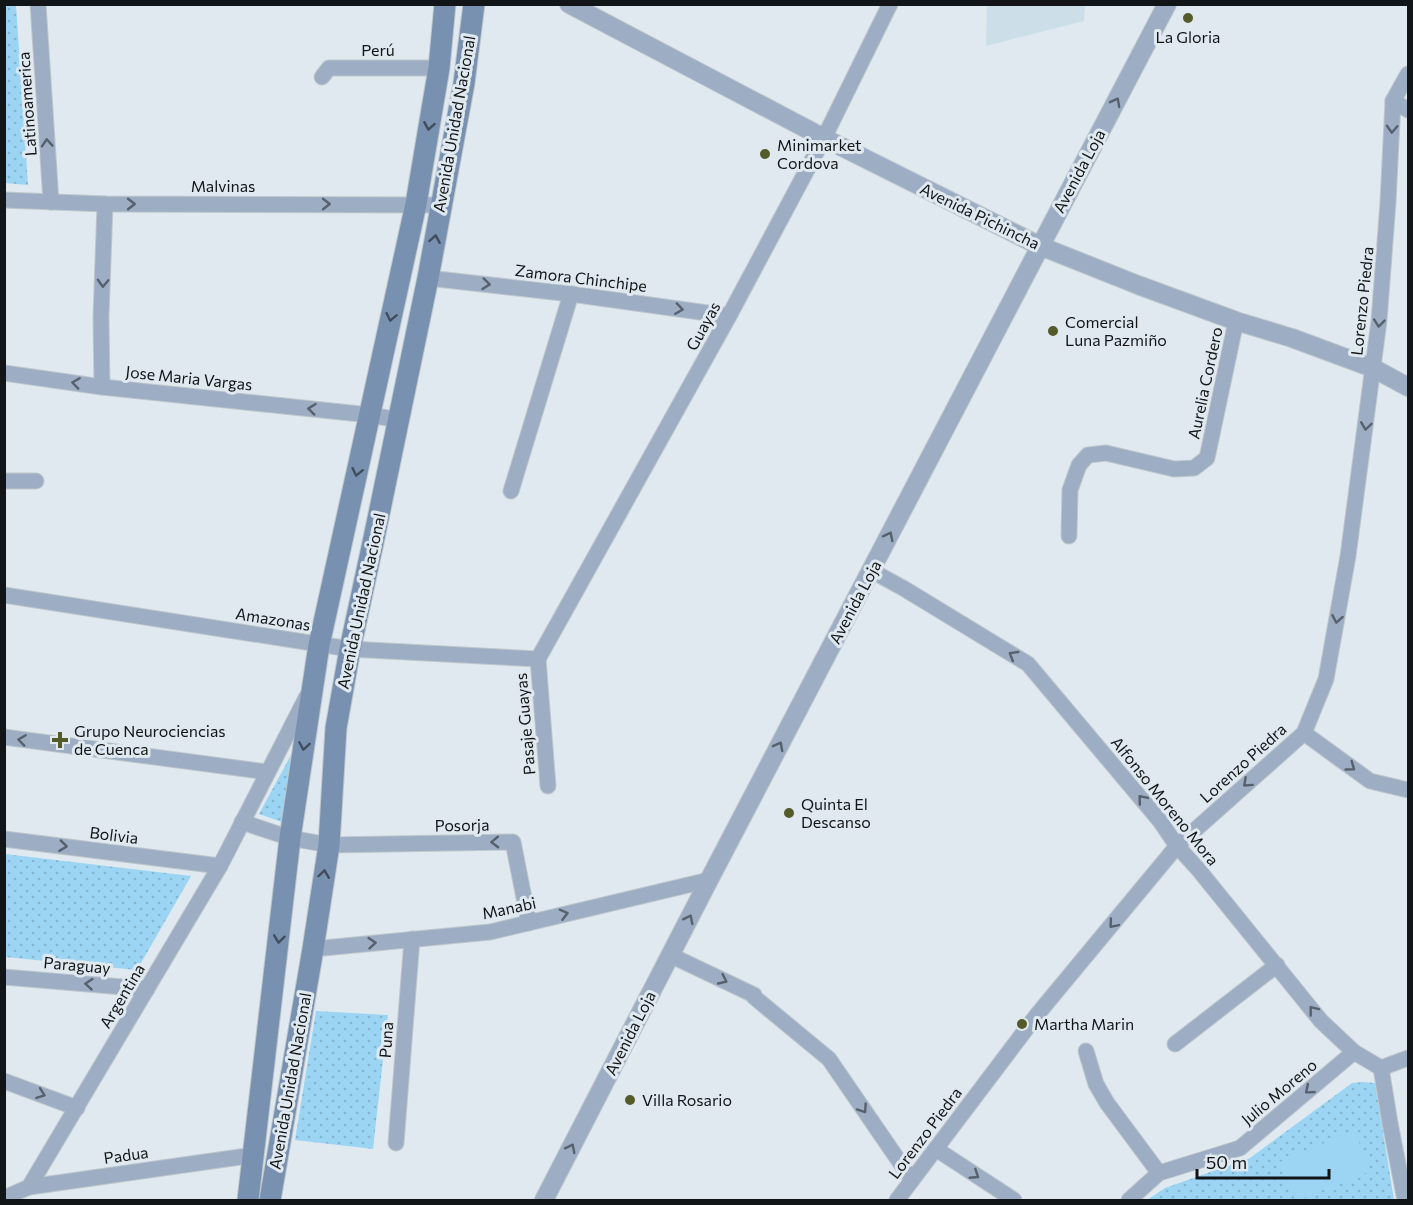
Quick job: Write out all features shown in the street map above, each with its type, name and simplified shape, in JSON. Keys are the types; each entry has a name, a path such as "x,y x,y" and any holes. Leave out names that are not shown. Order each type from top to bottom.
{"main road":[{"name":"Avenida Unidad Nacional","path":"248,1200 290,838 319,645 416,204 439,68 445,4"},
{"name":"Avenida Unidad Nacional","path":"270,1200 329,845 336,728 350,649 428,278 464,83 474,4"}],"street":[{"name":"Latinoamerica","path":"38,4 51,201"},
{"name":"Avenida Pichincha","path":"569,4 824,138 1040,246 1236,321 1292,338 1373,368 1408,387"},
{"name":"Guayas","path":"538,659 729,316 824,138 890,4"},
{"name":"Avenida Loja","path":"544,1200 1167,4"},
{"name":"Perú","path":"322,77 329,68 439,68"},
{"name":"Lorenzo Piedra","path":"897,1200 1036,1016 1177,846 1304,733 1326,679 1348,556 1380,321 1389,202 1393,101 1408,74"},
{"path":"1393,101 1408,110"},
{"name":"Malvinas","path":"4,200 105,204 441,205"},
{"path":"102,387 101,317 105,204"},
{"name":"Zamora Chinchipe","path":"428,278 571,294 729,316"},
{"path":"511,491 571,294"},
{"name":"Aurelia Cordero","path":"1069,536 1071,490 1079,465 1088,455 1106,453 1174,469 1194,468 1207,458 1236,321"},
{"name":"Jose Maria Vargas","path":"4,373 102,387 370,415"},
{"path":"370,415 399,420"},
{"path":"4,481 36,481"},
{"name":"Alfonso Moreno Mora","path":"872,571 1028,664 1160,821 1177,846 1321,1021 1354,1052 1381,1068"},
{"name":"Amazonas","path":"4,595 350,649 538,659"},
{"name":"Pasaje Guayas","path":"538,659 548,786"},
{"name":"Argentina","path":"29,1187 220,866 313,685"},
{"path":"1304,733 1370,781 1408,790"},
{"path":"4,737 267,772"},
{"path":"242,822 290,838 329,845"},
{"name":"Bolivia","path":"4,839 220,866"},
{"name":"Posorja","path":"329,845 513,842 529,923"},
{"name":"Manabi","path":"313,949 490,932 709,880"},
{"name":"Puna","path":"396,1143 412,939"},
{"path":"670,955 754,995 829,1059 912,1180"},
{"path":"1175,1044 1277,965"},
{"name":"Paraguay","path":"4,977 147,989"},
{"path":"1086,1051 1096,1084 1107,1103 1159,1173"},
{"name":"Julio Moreno","path":"1130,1200 1159,1173 1240,1148 1354,1052"},
{"path":"1405,1200 1381,1068 1408,1058"},
{"path":"4,1081 77,1108"},
{"path":"936,1149 1014,1200"},
{"name":"Padua","path":"4,1198 29,1187 254,1155"}],"shaded area":[{"path":"4,5 16,5 28,185 5,183"},
{"path":"987,5 1085,5 1084,21 986,46"},
{"path":"291,755 282,822 259,814"},
{"path":"5,854 191,876 137,970 5,957"},
{"path":"316,1011 388,1015 373,1149 295,1140"},
{"path":"1352,1083 1375,1083 1394,1200 1147,1200 1165,1188 1250,1158"},
{"path":"1354,1130 1371,1171 1295,1200 1280,1162"}],"place":[{"name":"La Gloria","path":"1188,18"},
{"name":"Minimarket Cordova","path":"765,154"},
{"name":"Comercial Luna Pazmiño","path":"1053,331"},
{"name":"Grupo Neurociencias de Cuenca","path":"60,740"},
{"name":"Quinta El Descanso","path":"789,813"},
{"name":"Martha Marin","path":"1022,1024"},
{"name":"Villa Rosario","path":"630,1100"}]}
